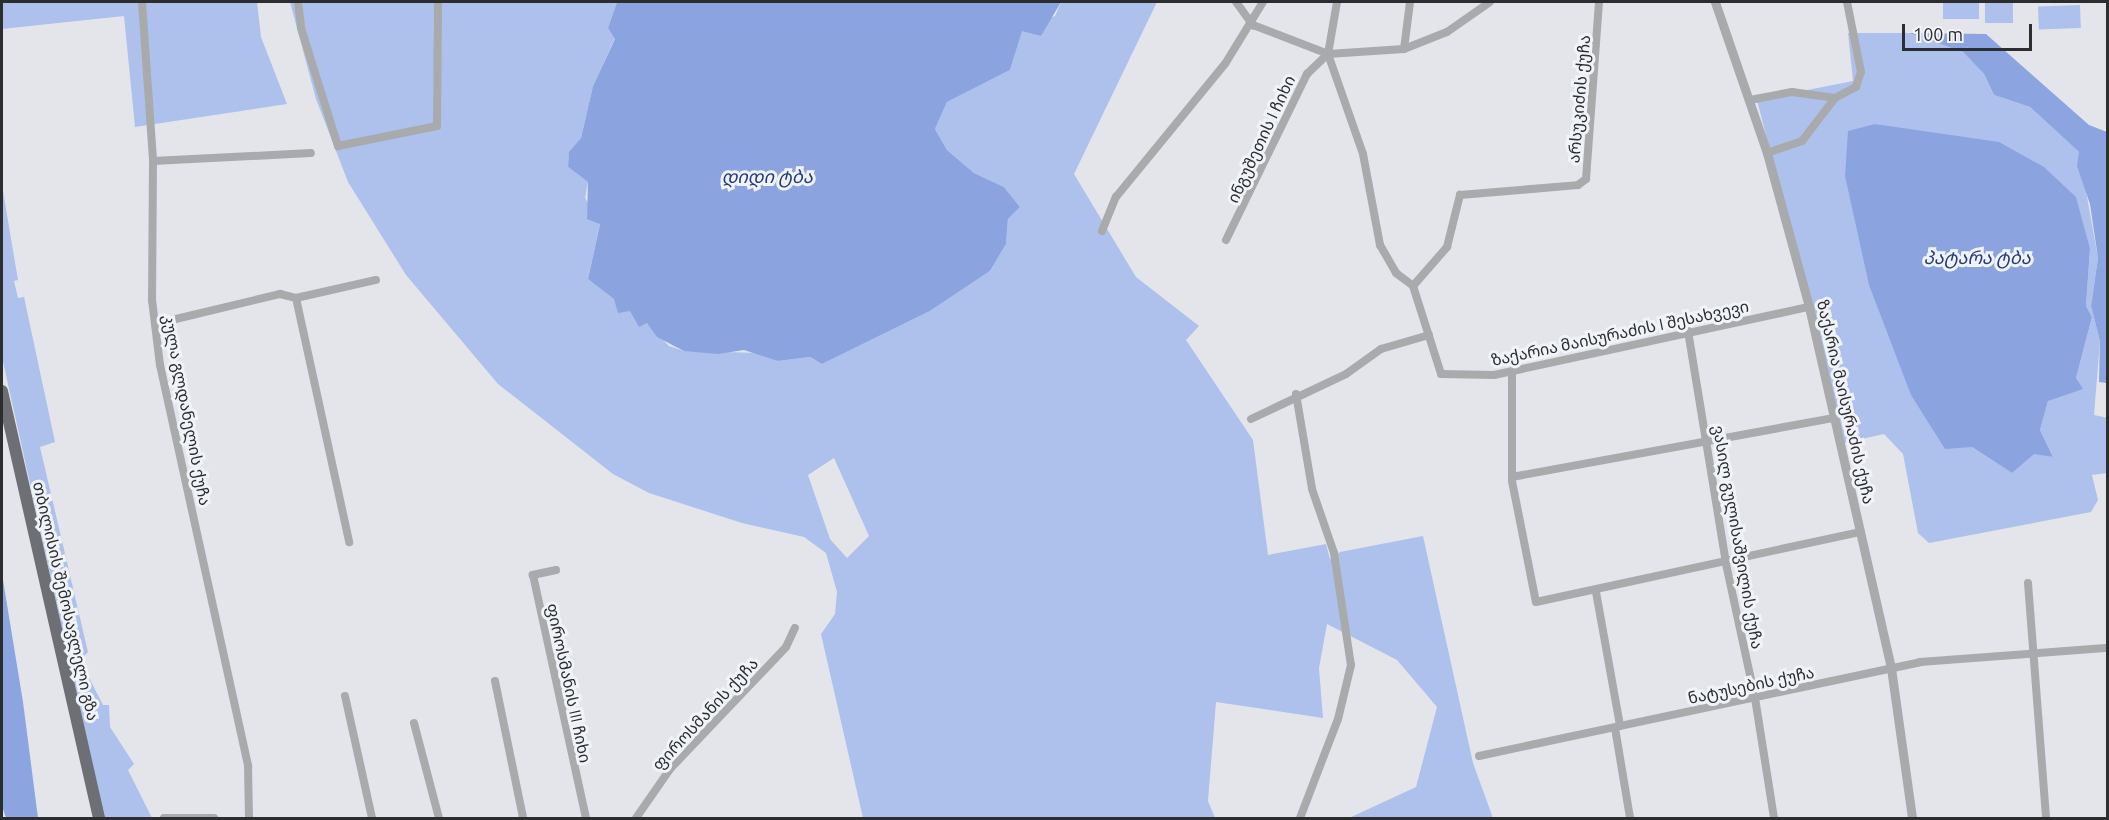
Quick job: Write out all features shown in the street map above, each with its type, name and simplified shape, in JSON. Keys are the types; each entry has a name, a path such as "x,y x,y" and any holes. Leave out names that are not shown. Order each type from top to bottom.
{"highway":[{"name":"თბილისის შემოსავლელი გზა","path":"2,391 99,819"}],"street":[{"name":"კულა გლდანელის ქუჩა","path":"142,2 153,161 155,324 248,766 249,819"},
{"path":"298,2 301,28 338,146 437,126 438,2"},
{"path":"1236,2 1252,25 1328,54 1404,49 1447,32 1490,2"},
{"path":"1102,231 1116,197 1252,25 1263,2"},
{"path":"1251,419 1264,416 1296,393 1346,374 1381,349 1429,335 1413,286 1396,273 1380,245 1364,154 1328,54 1336,2"},
{"path":"1404,49 1410,2"},
{"name":"არსუკიძის ქუჩა","path":"1413,286 1447,247 1460,195 1578,185 1586,179 1599,2"},
{"name":"ზაქარია მაისურაძის ქუჩა","path":"1715,2 1767,153 1809,307 1891,669 1912,819"},
{"path":"1767,153 1802,141 1834,98 1852,90 1861,77 1847,2"},
{"name":"ინგუშეთის I ჩიხი","path":"1226,240 1307,74 1328,54"},
{"path":"1750,100 1792,92 1834,98"},
{"path":"153,161 311,153"},
{"path":"155,324 280,294 296,298 376,280"},
{"path":"296,298 349,542"},
{"name":"ზაქარია მაისურაძის I შესახვევი","path":"1429,335 1442,374 1466,377 1512,371 1688,331 1809,307"},
{"name":"ვასილ გულისაშვილის ქუჩა","path":"1688,331 1726,564 1755,698 1774,819"},
{"path":"1512,371 1512,477 1532,597 1540,603 1726,564 1860,532"},
{"path":"1296,393 1312,489 1334,553 1351,665 1338,719 1300,819"},
{"path":"1512,477 1833,417"},
{"name":"ფიროსმანის III ჩიხი","path":"556,570 533,575 586,819"},
{"path":"2028,583 2046,819"},
{"path":"1596,592 1630,819"},
{"name":"ფიროსმანის ქუჩა","path":"637,817 670,770 786,647 795,628"},
{"name":"ნატუსების ქუჩა","path":"1479,756 1891,669 2032,652 2108,648"},
{"path":"495,681 523,819"},
{"path":"345,696 372,819"},
{"path":"414,723 439,819"},
{"path":"164,819 214,819"}],"shaded area":[{"path":"2,2 257,2 261,37 287,104 135,127 124,16 2,29"},
{"path":"290,2 617,2 608,28 615,38 593,86 581,138 569,153 568,167 588,182 585,198 600,223 588,279 647,323 669,346 684,351 761,353 778,361 810,357 822,364 930,311 990,271 1006,244 1008,219 1020,207 1004,187 974,173 947,150 935,129 947,102 1010,70 1022,30 1055,16 1061,2 1157,2 1074,174 1136,277 1199,326 1186,340 1253,440 1268,555 1326,544 1330,559 1340,552 1423,536 1473,763 1493,818 1349,818 1416,787 1437,707 1397,660 1327,624 1319,668 1323,718 1216,702 1208,801 1215,818 863,818 821,634 835,614 837,592 826,553 804,537 742,523 649,493 613,474 498,384 406,275 348,182 316,99","holes":["834,458 869,536 847,558 830,539 808,475"]},
{"path":"1943,2 1979,2 1979,19 1943,19"},
{"path":"1985,2 2013,2 2013,23 1985,23"},
{"path":"2080,5 2081,28 2039,29 2038,6"},
{"path":"1848,33 1907,33 1963,52 1984,74 1994,95 2030,107 2079,152 2098,258 2091,306 2100,341 2094,415 2108,418 2107,473 2092,475 2098,500 2091,512 1929,543 1918,533 1903,454 1884,434 1844,443 1757,100 1853,81","holes":["1875,124 1925,134 2090,249 2086,306 2092,317 2076,378 2048,401 2040,430 2053,457 2034,453 2012,473 1972,447"]},
{"path":"1908,33 1986,34 2089,125 2107,132 2107,383 2099,382 2100,341 2091,306 2098,258 2090,204 2077,166 2079,152 2030,107 1994,95 1984,74 1963,52"},
{"path":"2,185 18,280 14,281 18,298 24,297 55,442 40,447 88,652 80,660 103,705 109,705 110,727 134,764 128,770 152,818 104,818 2,357"},
{"path":"2,574 23,702 38,818 6,818 2,806"}],"water":[{"name":"დიდი ტბა","path":"617,2 1061,2 1041,36 1022,31 1010,70 947,102 935,129 947,150 974,173 1004,187 1020,207 1008,219 1006,244 990,271 930,311 822,364 810,357 778,361 744,350 718,354 684,351 657,337 647,323 639,327 630,311 618,313 614,299 588,279 600,224 587,219 588,182 568,167 569,152 581,138 593,86 615,39 608,28"},
{"name":"პატარა ტბა","path":"1875,124 1999,142 2044,167 2076,197 2090,249 2086,306 2092,317 2076,378 2083,389 2048,401 2040,430 2053,457 2034,454 2012,473 1972,447 1945,449 1911,395 1869,285 1845,176 1848,131"}]}
